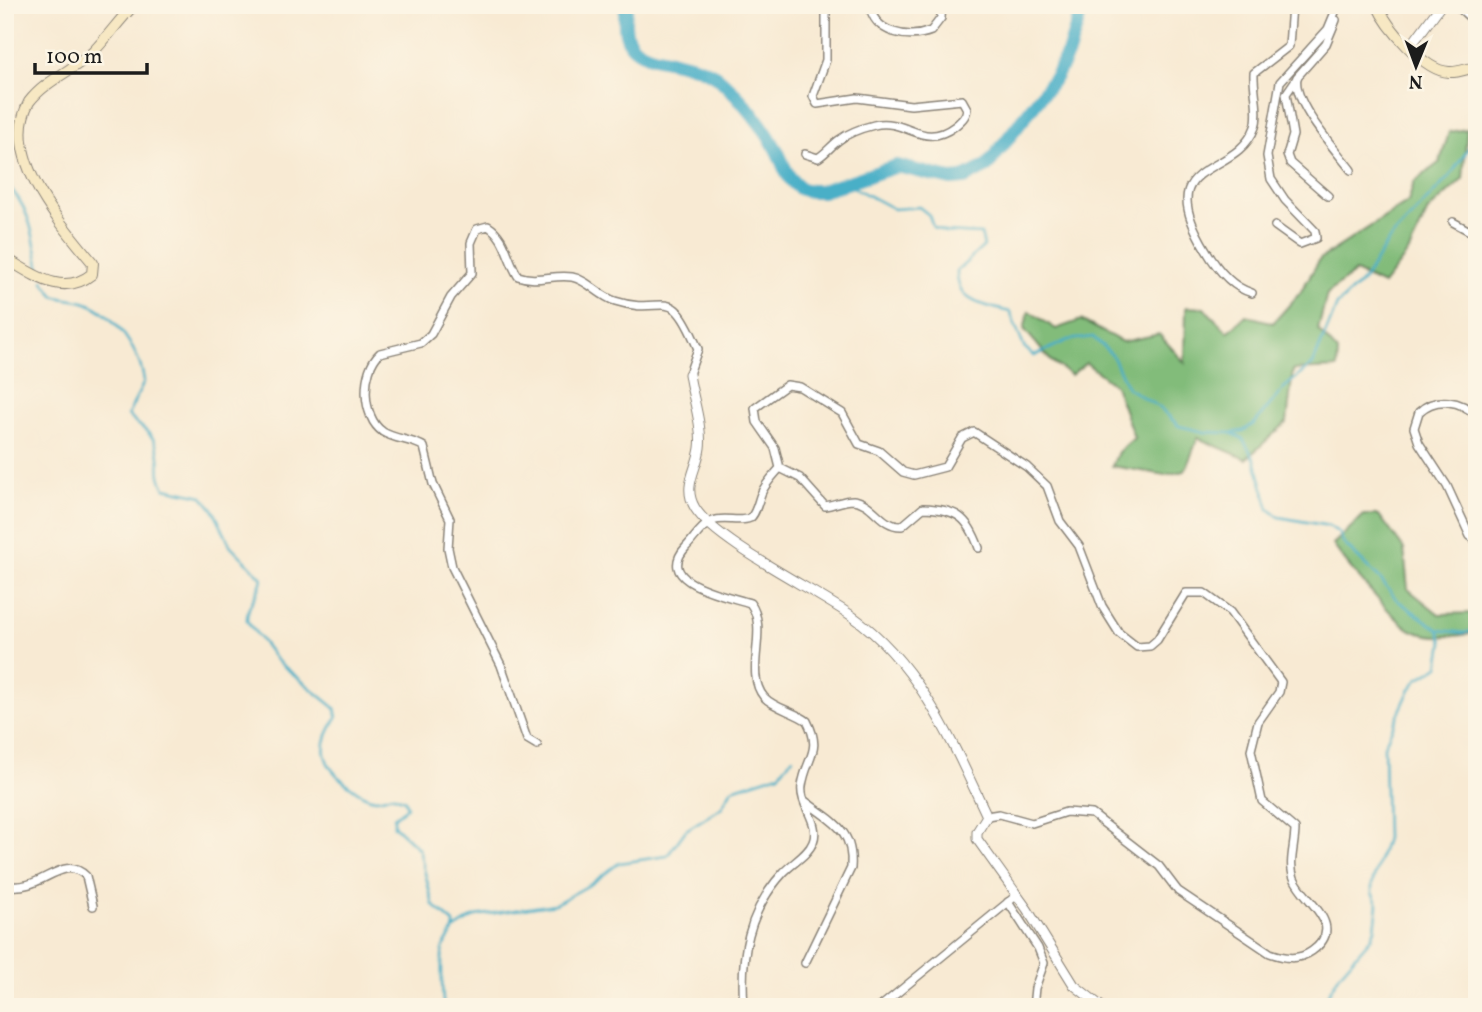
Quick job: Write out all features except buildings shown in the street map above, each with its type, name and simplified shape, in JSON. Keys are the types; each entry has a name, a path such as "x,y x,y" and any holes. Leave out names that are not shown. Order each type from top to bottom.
{"main road":[{"path":"5,258 42,280 62,286 83,281 92,274 93,263 55,219 21,160 18,128 30,102 55,78 91,54 134,5"},
{"path":"1377,5 1386,23 1437,69 1450,72 1477,66"}],"street":[{"path":"805,154 818,158 840,138 883,124 900,125 914,134 937,136 966,116 967,109 962,100 911,106 857,98 817,104 813,96 826,60 826,5"},
{"path":"870,5 872,15 883,28 908,34 931,31 941,18 942,5"},
{"path":"1252,293 1230,281 1212,260 1189,218 1187,198 1199,174 1251,136 1256,122 1254,73 1289,46 1292,5"},
{"path":"1328,196 1290,163 1287,155 1293,135 1286,94 1330,37 1338,5"},
{"path":"1275,226 1300,244 1316,238 1315,231 1285,200 1271,180 1267,156 1280,82 1328,29 1338,5"},
{"path":"1410,47 1441,5"},
{"path":"1456,5 1477,24"},
{"path":"1297,77 1300,98 1351,170"},
{"path":"1453,222 1477,235"},
{"path":"537,745 527,739 501,665 452,568 448,548 450,519 433,484 424,447 382,431 370,417 367,387 370,366 380,353 421,344 431,334 450,297 472,273 472,235 483,226 496,231 518,276 536,281 576,278 618,302 670,305 680,311 698,349 689,374 701,445 688,487 695,509 708,523 855,617 891,653 936,709 987,816"},
{"path":"979,548 969,523 962,516 923,508 902,526 892,526 860,502 847,500 825,506 800,478 780,468 775,448 754,411 764,398 787,385 800,387 842,413 859,443 874,448 909,474 945,467 962,438 974,432 1022,463 1047,486 1060,521 1079,546 1102,606 1128,642 1137,647 1150,646 1186,593 1204,593 1222,605 1281,682 1279,692 1258,722 1251,756 1262,801 1295,829 1294,877 1322,913 1326,924 1324,937 1311,952 1300,957 1283,957 1270,953 1178,891 1159,866 1092,814 1066,813 1032,823 999,814 987,816 977,832 977,839 1017,895 1074,985 1102,1007"},
{"path":"1477,416 1461,403 1433,403 1419,412 1415,428 1419,443 1452,495 1470,536 1477,541"},
{"path":"744,1007 743,956 748,931 775,883 813,842 814,829 801,788 814,754 814,738 807,720 767,700 759,687 755,676 758,656 754,608 750,603 692,584 678,572 678,555 708,523 722,517 750,517 762,490 780,468"},
{"path":"804,801 844,831 850,840 852,852 851,867 806,963"},
{"path":"5,885 37,884 59,869 73,868 86,877 93,906"},
{"path":"880,1007 1017,895"},
{"path":"1008,902 1038,948 1044,963 1035,988 1033,1007"},
{"path":"1477,930 1477,942"}],"green space":[{"path":"1467,129 1463,179 1428,211 1408,253 1383,285 1355,272 1327,294 1318,330 1338,352 1337,368 1293,370 1287,422 1246,459 1198,438 1185,471 1165,475 1112,466 1118,452 1134,438 1115,385 1086,363 1071,375 1051,361 1024,329 1029,311 1056,329 1081,320 1122,342 1159,334 1185,363 1186,307 1204,308 1228,332 1246,315 1273,323 1300,293 1320,259 1408,202 1414,182 1440,162 1449,132"},
{"path":"1364,515 1379,515 1404,549 1408,589 1439,614 1477,613 1477,632 1444,636 1419,633 1404,625 1382,603 1333,544"}],"waterway":[{"path":"627,5 625,28 630,43 641,52 708,71 723,82 765,131 793,183 809,191 822,191 897,166 951,179 964,178 987,166 1056,76 1068,53 1083,5"},
{"path":"1231,433 1243,431 1255,423 1284,388 1313,364 1337,305 1364,280 1388,241 1450,176 1477,136"},
{"path":"5,183 14,192 26,214 41,275"},
{"path":"845,183 894,209 919,207 929,215 933,227 945,232 981,234 984,246 957,271 961,290 973,301 1010,312 1024,347 1034,356 1068,340 1093,337 1112,355 1128,388 1160,408 1179,426 1205,432 1231,433 1242,438 1255,460 1269,509 1279,517 1329,526 1339,533 1344,544 1381,580 1397,600 1439,630 1443,642 1439,666 1418,679 1410,689 1384,746 1386,838 1372,884 1372,893 1378,904 1375,929 1371,938 1340,974 1320,1007"},
{"path":"43,281 54,296 87,303 97,308 125,335 138,359 144,382 128,415 156,444 160,477 165,488 202,496 213,509 230,545 262,578 247,621 276,660 335,708 337,718 330,728 324,747 328,764 341,779 366,796 380,799 392,795 405,800 407,807 394,817 394,826 419,849 433,905 454,923 442,953 444,1007"},
{"path":"1439,630 1464,633 1477,630"},
{"path":"455,929 475,916 555,904 591,884 619,863 667,856 686,830 721,808 732,789 779,774 793,757"}]}
